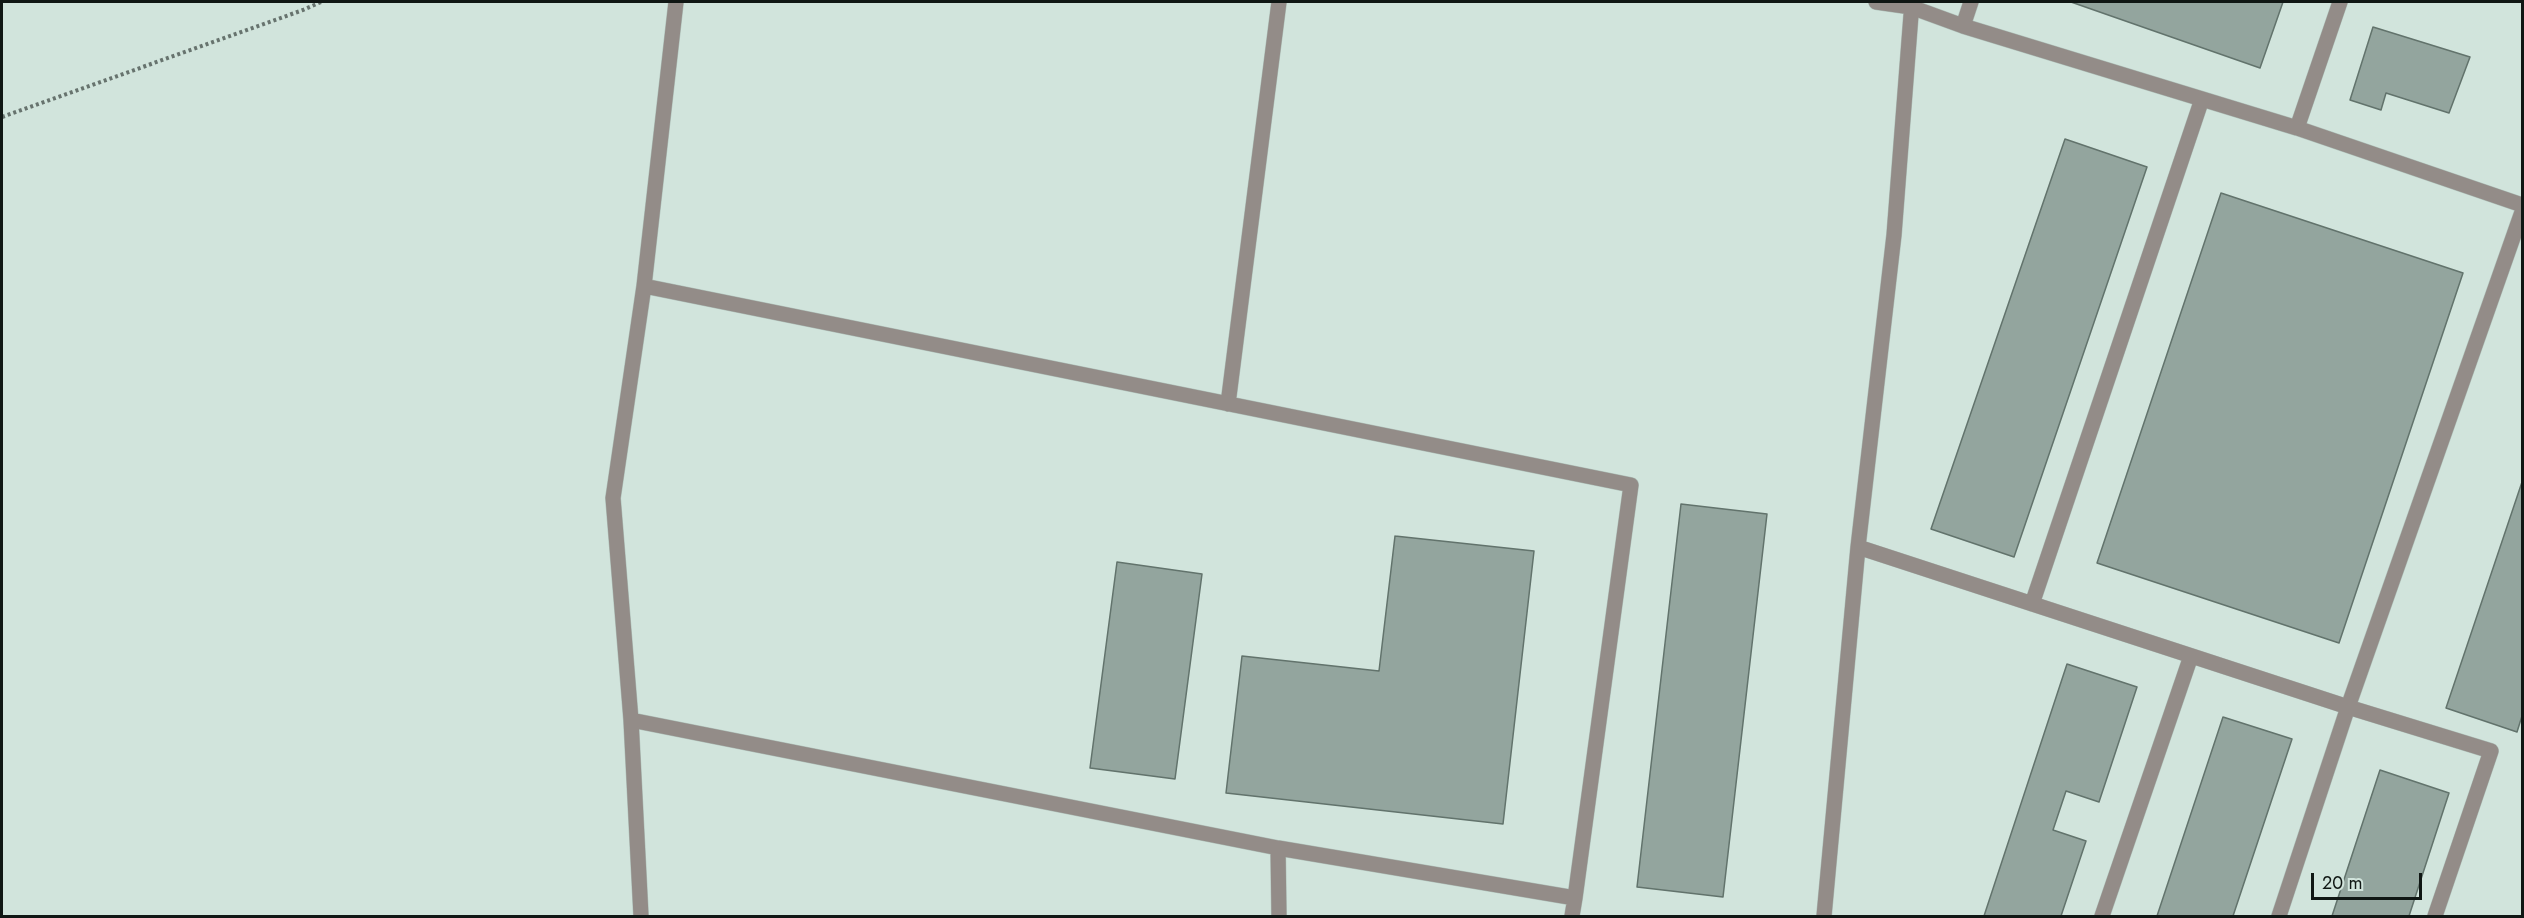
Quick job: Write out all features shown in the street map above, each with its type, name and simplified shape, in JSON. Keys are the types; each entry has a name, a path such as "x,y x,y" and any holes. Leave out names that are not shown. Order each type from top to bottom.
{"lane":[{"path":"641,916 631,720 613,498 644,286 676,2"},
{"path":"1228,404 1279,2"},
{"path":"1876,2 1912,4 1963,26 2297,128 2523,205"},
{"path":"1963,26 1971,2"},
{"path":"2297,128 2340,2"},
{"path":"1824,916 1858,547 1894,235 1912,4"},
{"path":"2032,604 2202,99"},
{"path":"2279,916 2348,707 2523,212"},
{"path":"644,286 1631,485 1572,916"},
{"path":"1858,547 2348,707 2491,751 2435,916"},
{"path":"2102,916 2191,656"},
{"path":"631,720 1278,849 1575,898"},
{"path":"1278,849 1279,916"}],"path":[{"path":"2,117 321,2"}],"building":[{"path":"2071,2 2283,2 2260,68"},
{"path":"2373,27 2470,57 2449,113 2386,93 2381,110 2350,100"},
{"path":"2065,139 2147,167 2014,557 1931,529"},
{"path":"2221,193 2463,273 2339,643 2097,563"},
{"path":"2522,482 2522,716 2517,732 2446,708"},
{"path":"1681,504 1767,514 1723,897 1637,887"},
{"path":"1395,536 1534,551 1503,824 1226,793 1242,656 1379,671"},
{"path":"1117,562 1202,574 1175,779 1090,768"},
{"path":"2067,664 2137,687 2099,802 2066,791 2053,830 2086,841 2061,916 1984,916"},
{"path":"2223,717 2292,739 2233,916 2157,916"},
{"path":"2380,770 2449,793 2409,916 2332,916"}]}
